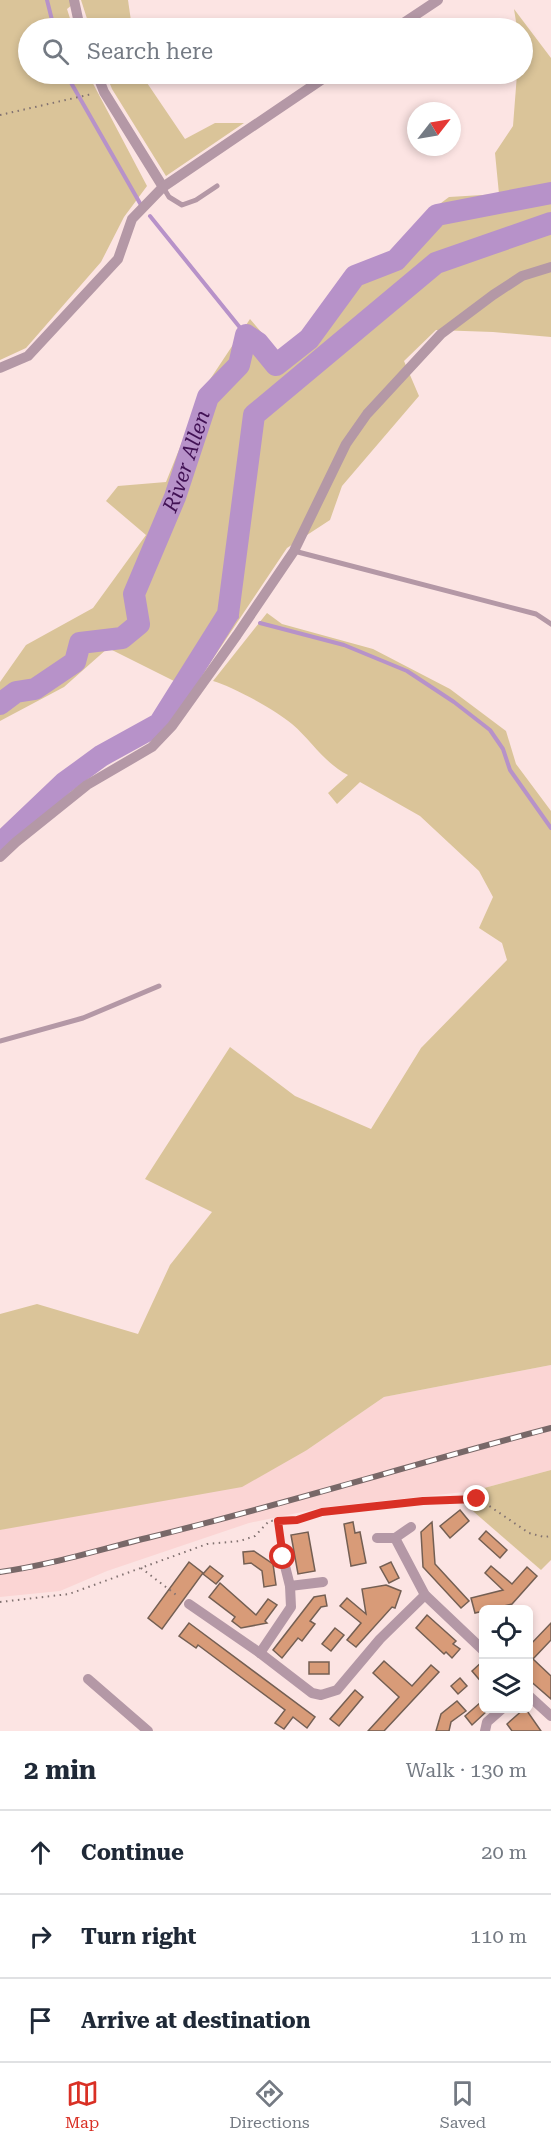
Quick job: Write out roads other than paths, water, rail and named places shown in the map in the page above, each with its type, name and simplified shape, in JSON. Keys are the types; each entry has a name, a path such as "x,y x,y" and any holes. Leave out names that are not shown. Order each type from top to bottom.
{"street":[{"path":"74,0 78,18"},
{"path":"411,18 438,0"},
{"path":"101,84 163,187"},
{"path":"0,368 28,356 118,259 132,219 163,187 315,84"},
{"path":"0,857 87,785 152,747 172,726 294,551 346,444 367,414 441,334 522,276 551,267"},
{"path":"377,1538 395,1538 411,1527"},
{"path":"395,1538 425,1595 479,1648"},
{"path":"260,1653 291,1607 290,1586 283,1557"},
{"path":"290,1586 323,1582"},
{"path":"189,1604 260,1653 312,1693 321,1695 337,1690 380,1639 425,1595"},
{"path":"88,1679 148,1731"},
{"path":"533,1700 551,1716"},
{"path":"485,1731 487,1722 497,1713"}],"lane":[{"path":"163,187 169,197 182,205 196,200 217,186"},
{"path":"294,551 536,614 551,624"},
{"path":"0,1041 83,1018 159,987"}],"waterway":[{"path":"47,0 52,18"},
{"path":"72,84 141,205"},
{"name":"River Allen","path":"0,704 16,692 35,689 75,662 80,643 122,638 139,624 134,594 175,497 208,397 239,365 246,335 258,343 276,365 309,339 355,276 396,260 437,215 551,193"},
{"path":"150,216 246,335"},
{"path":"0,844 64,783 101,756 159,724 228,614 254,415 436,263 551,223"},
{"path":"228,614 237,617"},
{"path":"260,623 344,645 407,671 454,702 490,730 503,749 510,770 551,828"}],"railway":[{"path":"0,1572 57,1561 201,1524 551,1428"}]}
